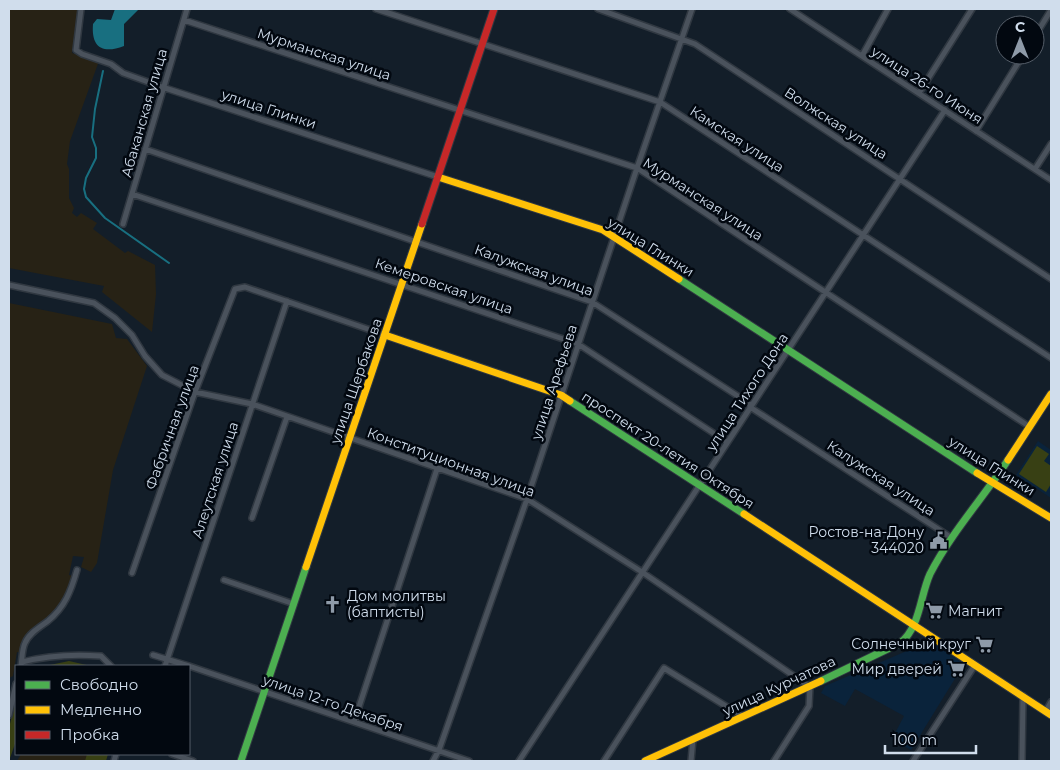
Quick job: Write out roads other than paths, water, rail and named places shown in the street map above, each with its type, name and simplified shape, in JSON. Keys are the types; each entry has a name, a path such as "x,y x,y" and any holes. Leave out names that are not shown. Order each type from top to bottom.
{"street":[{"name":"улица Глинки","path":"82,9 76,42 78,52 111,64 123,73 602,230 614,236 993,483 1003,487 1051,518"},
{"name":"Абаканская улица","path":"124,224 162,87 187,9"},
{"name":"Камская улица","path":"376,9 660,102 1051,358"},
{"name":"улица Щербакова","path":"241,761 494,9"},
{"name":"Волжская улица","path":"598,9 683,38 695,44 901,178 1051,279"},
{"name":"улица Арефьева","path":"433,761 439,750 527,499 692,9"},
{"name":"улица 26-го Июня","path":"790,9 1051,180"},
{"path":"862,56 888,9"},
{"path":"919,93 972,9"},
{"name":"Мурманская улица","path":"184,20 637,168 1030,427"},
{"path":"976,131 1017,65"},
{"name":"улица Тихого Дона","path":"519,761 862,234 945,110"},
{"path":"1035,169 1051,144"},
{"name":"Калужская улица","path":"145,149 417,240 592,302 748,402 751,406 952,538"},
{"name":"Кемеровская улица","path":"132,194 578,344 728,442"},
{"name":"Конституционная улица","path":"9,285 94,303 115,318 132,335 145,356 162,375 195,392 252,404 527,499 642,572 810,687"},
{"name":"проспект 20-летия Октября","path":"235,289 245,287 561,395 1048,713"},
{"name":"Фабричная улица","path":"132,573 195,392 235,289"},
{"name":"Алеутская улица","path":"165,665 288,301"},
{"name":"улица Курчатова","path":"645,761 810,687 900,643 909,636 930,575 952,538 993,483 1051,394"},
{"path":"252,518 287,417"},
{"path":"354,722 437,468"},
{"path":"77,570 70,593 64,604 45,623 38,627 25,642 21,664 55,655 82,654 101,656 110,665"},
{"path":"224,580 294,604"},
{"name":"улица 12-го Декабря","path":"153,655 186,665"},
{"path":"913,761 975,664"},
{"name":"улица 12-го Декабря","path":"190,666 469,761"},
{"path":"604,761 664,668 742,716"},
{"path":"774,761 810,706 810,687"},
{"path":"9,715 15,688"},
{"path":"1022,761 1024,696"},
{"path":"1048,713 1051,702"},
{"path":"691,761 693,739"},
{"path":"177,755 193,761"}],"waterway":[{"path":"103,71 95,109 92,137 96,148 96,158 86,178 84,189 86,197 105,218 169,263"}],"place":[{"name":"Ростов-на-Дону 344020","path":"938,540"},
{"name":"Дом молитвы (баптисты)","path":"333,604"},
{"name":"Магнит","path":"934,611"},
{"name":"Солнечный круг","path":"985,644"},
{"name":"Мир дверей","path":"956,669"}]}
